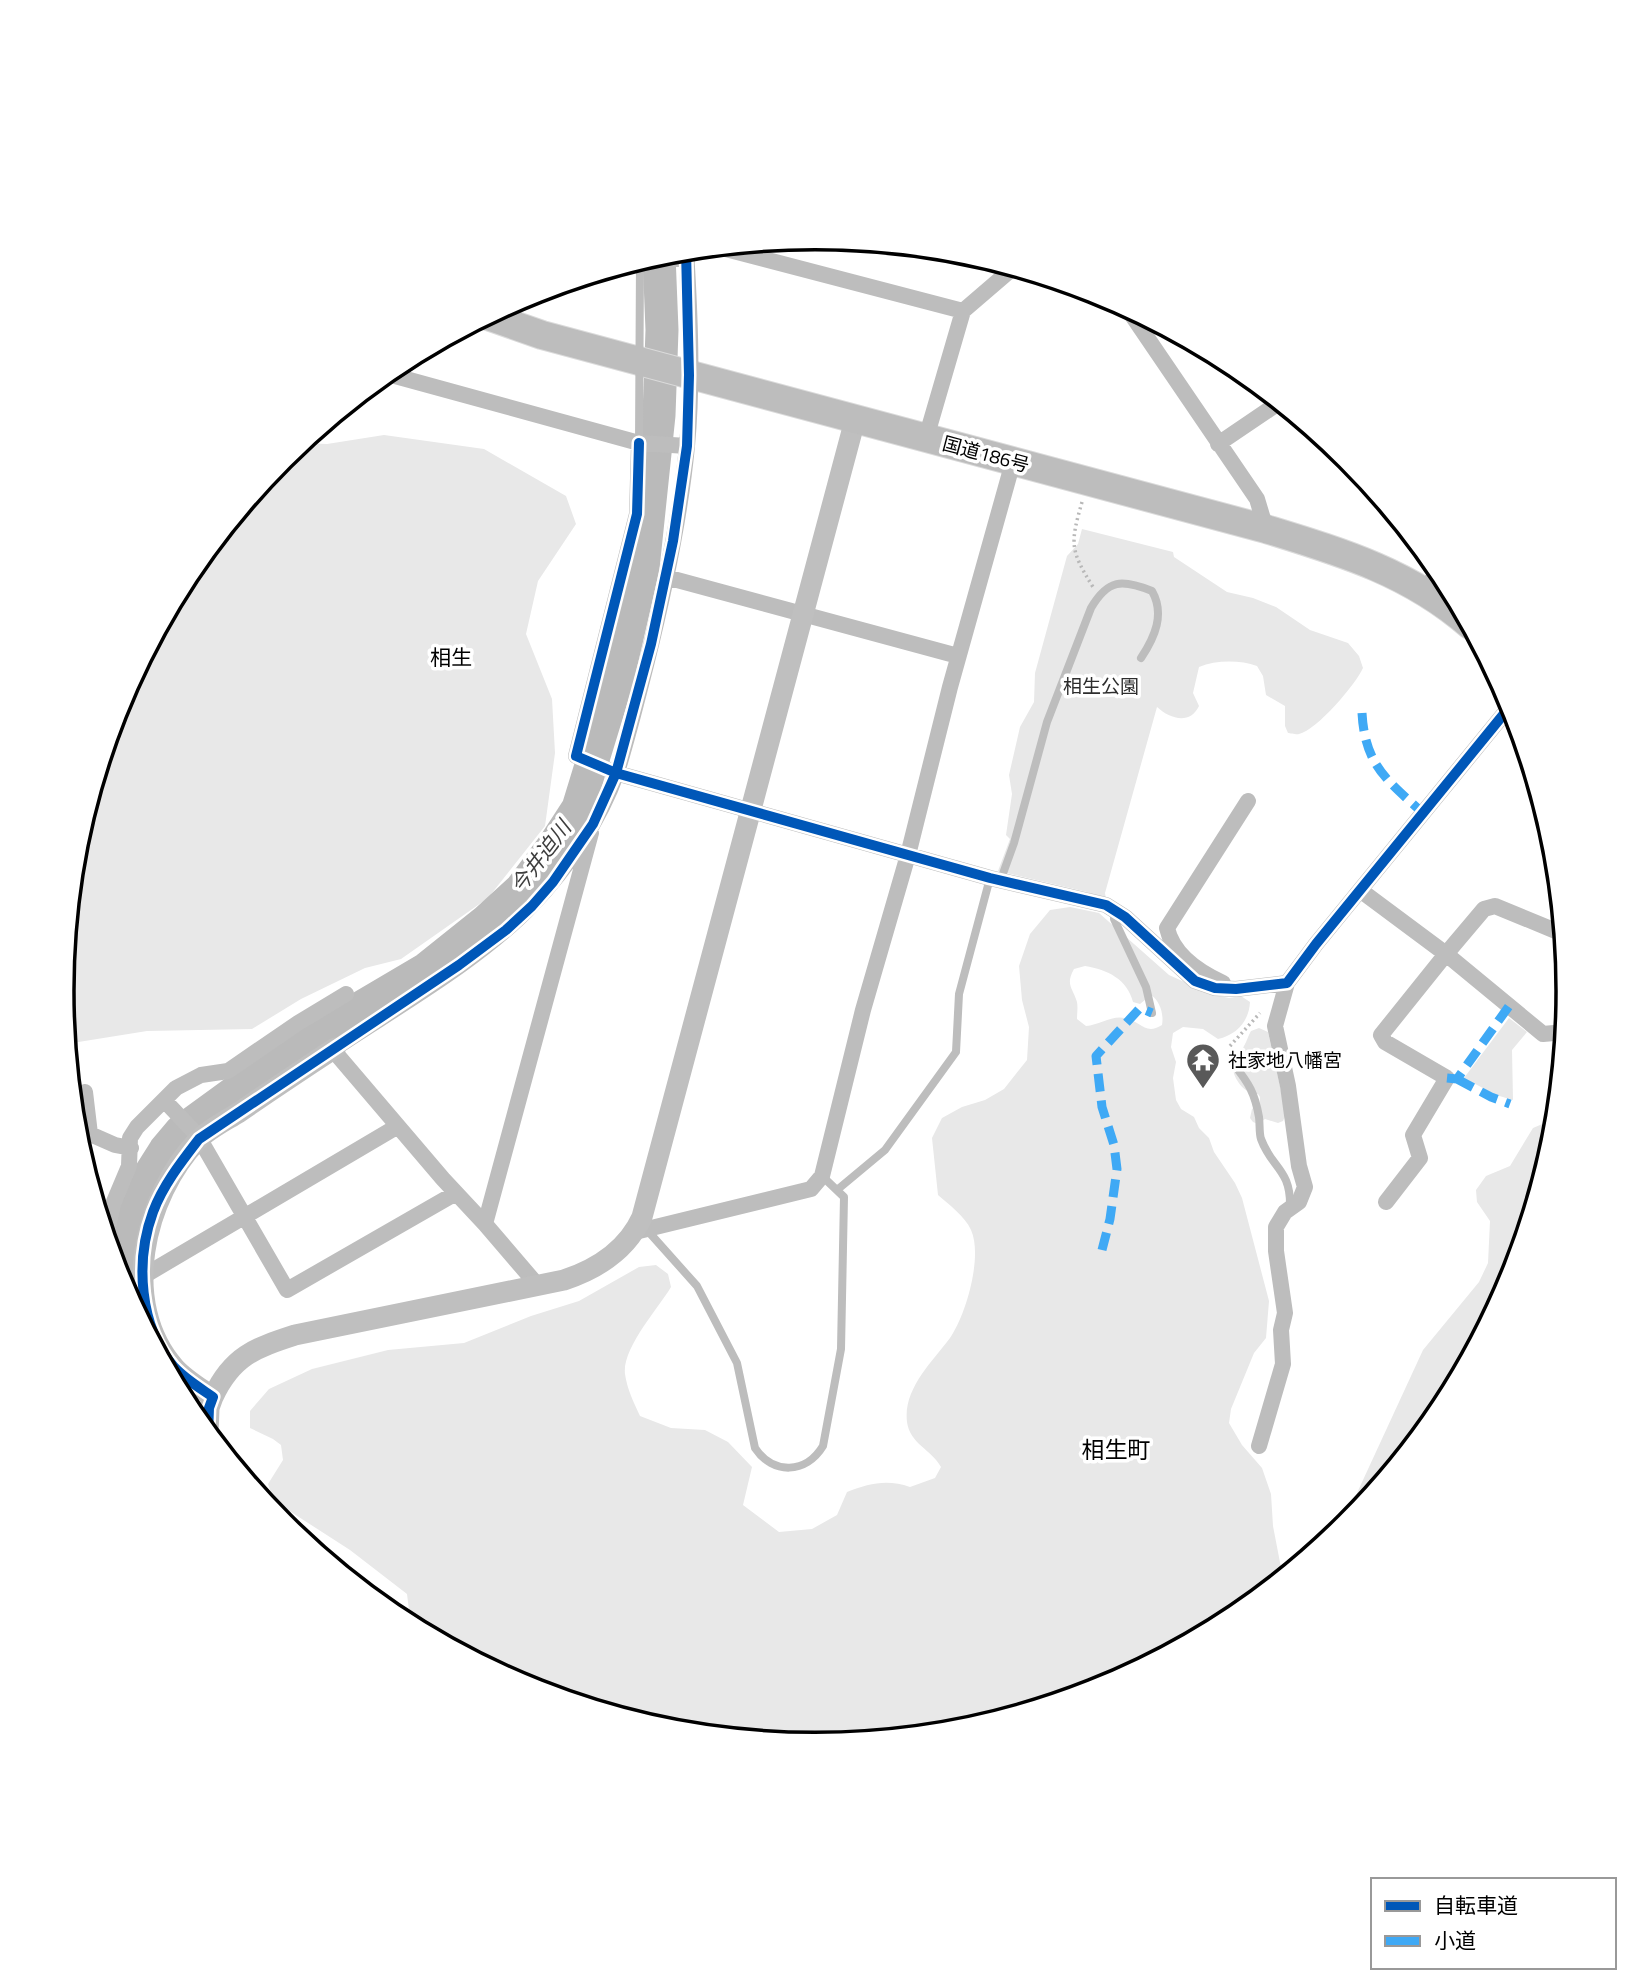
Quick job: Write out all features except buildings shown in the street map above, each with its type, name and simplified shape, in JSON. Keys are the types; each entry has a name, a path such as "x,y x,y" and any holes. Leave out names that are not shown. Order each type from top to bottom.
{"highway":[{"name":"国道186号","path":"500,320 542,335 644,363 1266,529 1433,582"}],"street":[{"path":"745,254 963,310"},
{"path":"485,1224 571,914 593,824 651,644 666,577 673,541 681,445 684,262"},
{"path":"926,438 963,310 1005,275"},
{"path":"1137,323 1257,499 1266,529"},
{"path":"400,377 642,443 681,445"},
{"path":"1218,443 1272,408"},
{"path":"641,1231 644,1208 855,420"},
{"path":"642,443 637,514 576,753 579,759 610,771 908,855 1106,905 1125,916 1195,981 1215,988 1237,989 1287,983"},
{"path":"209,1418 213,1397 236,1361 268,1343 295,1335 539,1287 583,1274 610,1257 641,1231 811,1189 822,1175 863,1010 908,855 958,656 1013,461"},
{"path":"666,577 958,656"},
{"path":"1259,1446 1283,1364 1281,1330 1285,1313 1276,1251 1276,1227 1285,1212 1299,1202 1305,1187 1275,1026 1287,983 1503,715"},
{"path":"1237,989 1216,979 1181,954 1174,947 1167,928 1248,801"},
{"path":"148,1314 142,1278 153,1212 173,1173 199,1137 459,965 506,930 532,906 552,882 593,824"},
{"path":"1360,890 1446,954 1543,1034 1555,1033"},
{"path":"1386,1202 1420,1158 1413,1135 1447,1078 1385,1042 1381,1035 1484,909 1495,906 1554,930"},
{"path":"110,1219 113,1204 129,1166 130,1138 137,1127 167,1103 176,1088 189,1080 228,1071 346,994"},
{"path":"335,1048 339,1057 539,1287"},
{"path":"84,1113 85,1093"},
{"path":"167,1103 199,1137 287,1290 456,1193"},
{"path":"142,1278 398,1126"},
{"path":"89,1138 131,1148"},
{"path":"177,1369 213,1397"}],"lane":[{"path":"642,443 644,270"},
{"path":"837,1190 885,1150 956,1052 959,993 996,878 1014,843 1047,722 1098,596 1115,584 1125,582 1152,591 1158,601 1160,612 1149,645 1141,658"},
{"path":"1114,910 1114,919 1146,987 1152,1013"},
{"path":"1234,1065 1247,1080 1255,1096 1260,1135 1287,1179 1291,1189 1290,1208"},
{"path":"641,1231 697,1286 737,1363 755,1448 762,1459 784,1468 800,1466 817,1454 822,1446 841,1349 844,1197 822,1175"}],"path":[{"path":"1083,497 1074,534 1074,554 1098,596"},
{"path":"1230,1046 1263,1010"}],"green space":[{"path":"384,435 484,449 566,496 576,524 538,581 526,634 552,699 555,753 545,826 488,898 401,959 365,968 301,999 252,1029 147,1031 75,1043 75,943 80,895 99,800 130,708 173,621 227,540 291,467 316,444"},
{"name":"相生公園","path":"1082,529 1173,552 1174,557 1227,592 1276,607 1310,630 1348,643 1359,656 1363,668 1325,716 1307,731 1297,734 1288,733 1285,726 1285,706 1266,695 1263,676 1257,666 1228,662 1199,667 1193,693 1199,706 1195,712 1180,718 1168,715 1157,707 1105,893 1106,899 998,871 1010,839 1006,835 1012,794 1009,775 1020,727 1034,702 1035,673 1067,556 1078,544"},
{"path":"1070,907 1099,913 1169,975 1211,994 1229,998 1241,996 1250,1002 1247,1016 1236,1031 1218,1039 1203,1029 1183,1027 1173,1033 1171,1047 1176,1062 1173,1078 1176,1100 1181,1109 1194,1117 1199,1128 1209,1138 1214,1152 1242,1198 1269,1301 1266,1338 1254,1353 1231,1409 1229,1423 1242,1445 1262,1468 1271,1494 1273,1526 1281,1568 1266,1580 1186,1634 1143,1657 1099,1677 1007,1708 912,1727 863,1731 815,1733 718,1727 623,1708 531,1677 487,1657 409,1612 407,1594 350,1550 282,1506 272,1495 268,1484 283,1460 281,1445 250,1428 250,1411 269,1389 312,1369 388,1350 464,1343 531,1316 579,1301 639,1267 656,1265 668,1274 671,1287 629,1353 625,1374 629,1390 640,1416 671,1428 705,1430 728,1442 752,1467 743,1505 779,1532 812,1529 837,1515 847,1492 878,1483 910,1487 935,1478 941,1467 912,1436 907,1422 907,1410 914,1387 950,1338 962,1315 971,1285 975,1255 971,1230 965,1220 938,1195 932,1138 942,1118 1004,1089 1027,1060 1029,1027 1022,1000 1019,966 1030,934 1050,910","holes":["1085,966 1109,973 1126,987 1133,1002 1140,1004 1151,995 1161,1008 1162,1025 1151,1029 1120,1017 1086,1026 1077,1019 1077,1002 1070,983 1074,969"]},
{"path":"1509,1018 1527,1032 1512,1050 1513,1100 1496,1095 1464,1078"},
{"path":"1259,1028 1268,1032 1286,1114 1283,1121 1278,1123 1265,1119 1258,1124 1253,1122 1250,1118 1252,1109 1260,1103 1260,1097 1242,1087 1233,1070 1235,1057 1251,1031"},
{"path":"1544,1123 1531,1183 1517,1230 1480,1319 1432,1403 1403,1443 1354,1500 1423,1350 1479,1282 1488,1263 1490,1221 1477,1202 1476,1190 1486,1176 1510,1166 1533,1128"}],"waterway":[{"name":"今井迫川","path":"121,1250 124,1231 139,1191 165,1150 181,1131 348,1015 426,969 486,921 521,889 578,808 617,681 643,568 659,415 662,330 659,266"}],"marked path":[{"path":"1362,713 1364,731 1373,760 1389,782 1424,814"},
{"path":"1447,1078 1457,1079 1509,1006"},
{"path":"1102,1250 1110,1219 1117,1169 1114,1145 1102,1107 1096,1056 1140,1008 1152,1013"},
{"path":"1457,1079 1510,1104"}],"cycle path":[{"path":"147,1312 143,1272 147,1231 167,1183 199,1139 459,965 506,930 553,882 593,824 616,773 651,644 673,541 687,446 689,375 686,261"},
{"path":"639,443 637,514 576,756 616,773 990,878 1106,905 1125,917 1195,981 1215,988 1236,989 1287,983 1503,715"},
{"path":"178,1371 213,1397 209,1418"}],"place":[{"name":"社家地八幡宮","path":"1203,1090"}],"district":[{"name":"相生","path":"451,658"},
{"name":"相生町","path":"1116,1450"}]}
